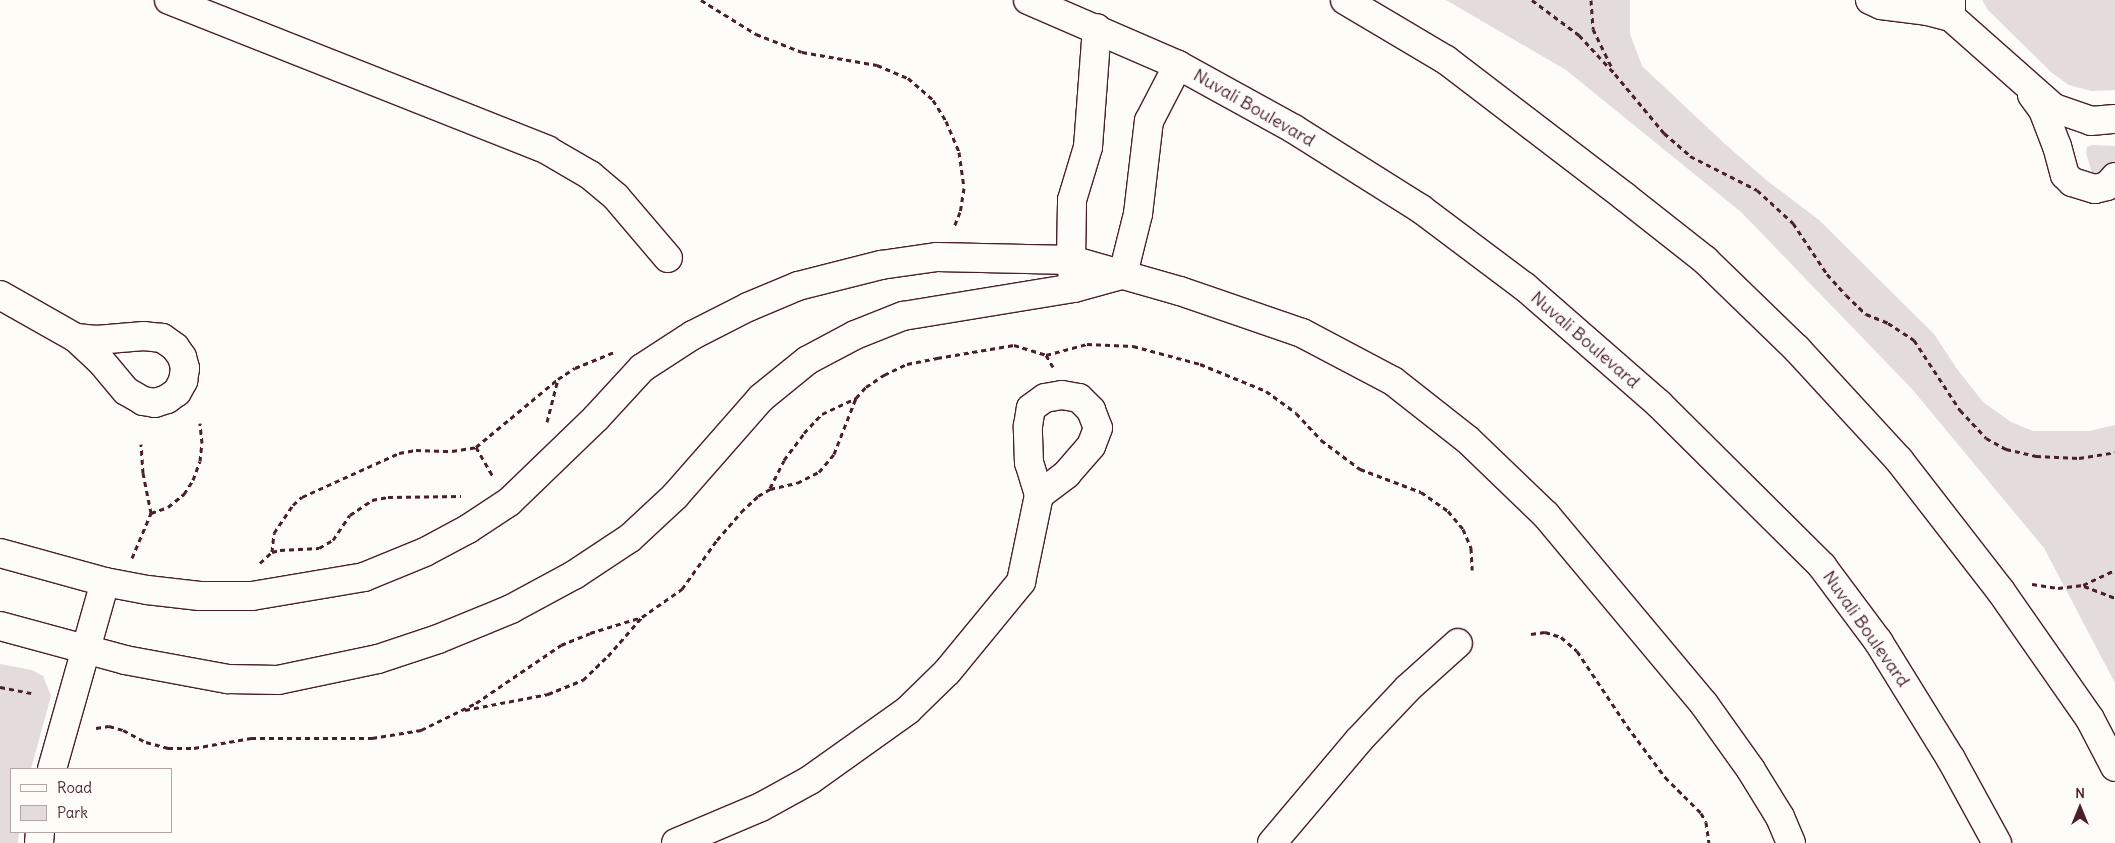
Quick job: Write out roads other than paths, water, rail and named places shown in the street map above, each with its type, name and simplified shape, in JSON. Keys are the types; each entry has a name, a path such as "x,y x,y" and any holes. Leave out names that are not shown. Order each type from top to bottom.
{"street":[{"path":"169,0 547,150 590,175 616,197 668,258"},
{"name":"Nuvali Boulevard","path":"1028,0 1178,64 1294,129 1420,209 1525,287 1659,404 1822,566 1878,641 1951,759 1998,843"},
{"path":"1345,0 1446,60 1705,260 1797,349 1900,460 2000,590 2090,719 2115,767"},
{"path":"1870,0 1882,5 1927,11 1951,9 2023,84 2043,110 2058,146 2066,175 2072,182 2095,189 2107,186 2115,177"},
{"path":"1074,288 1070,260 1072,200 1088,147 1097,28"},
{"path":"1123,274 1138,214 1149,121 1178,64"},
{"path":"2023,84 2054,108 2072,116 2091,121 2115,119"},
{"path":"0,553 105,582 147,590 200,596 252,596 364,577 425,552 468,529 509,502 564,449 642,368 693,336 748,307 798,286 882,265 909,261 937,257 1070,260 1180,291 1302,333 1393,381 1468,440 1546,515 1704,704 1751,770 1780,817 1791,843"},
{"path":"0,626 86,650 182,673 228,679 278,680 378,659 438,639 511,609 574,574 630,538 675,496 761,398 808,360 855,335 902,316 1074,288 1123,274"},
{"path":"0,295 76,338"},
{"path":"676,843 761,807 810,780 908,710 947,672 1021,582 1039,495"},
{"path":"52,768 105,582"},
{"path":"1272,843 1359,740 1408,688 1458,643"}]}
